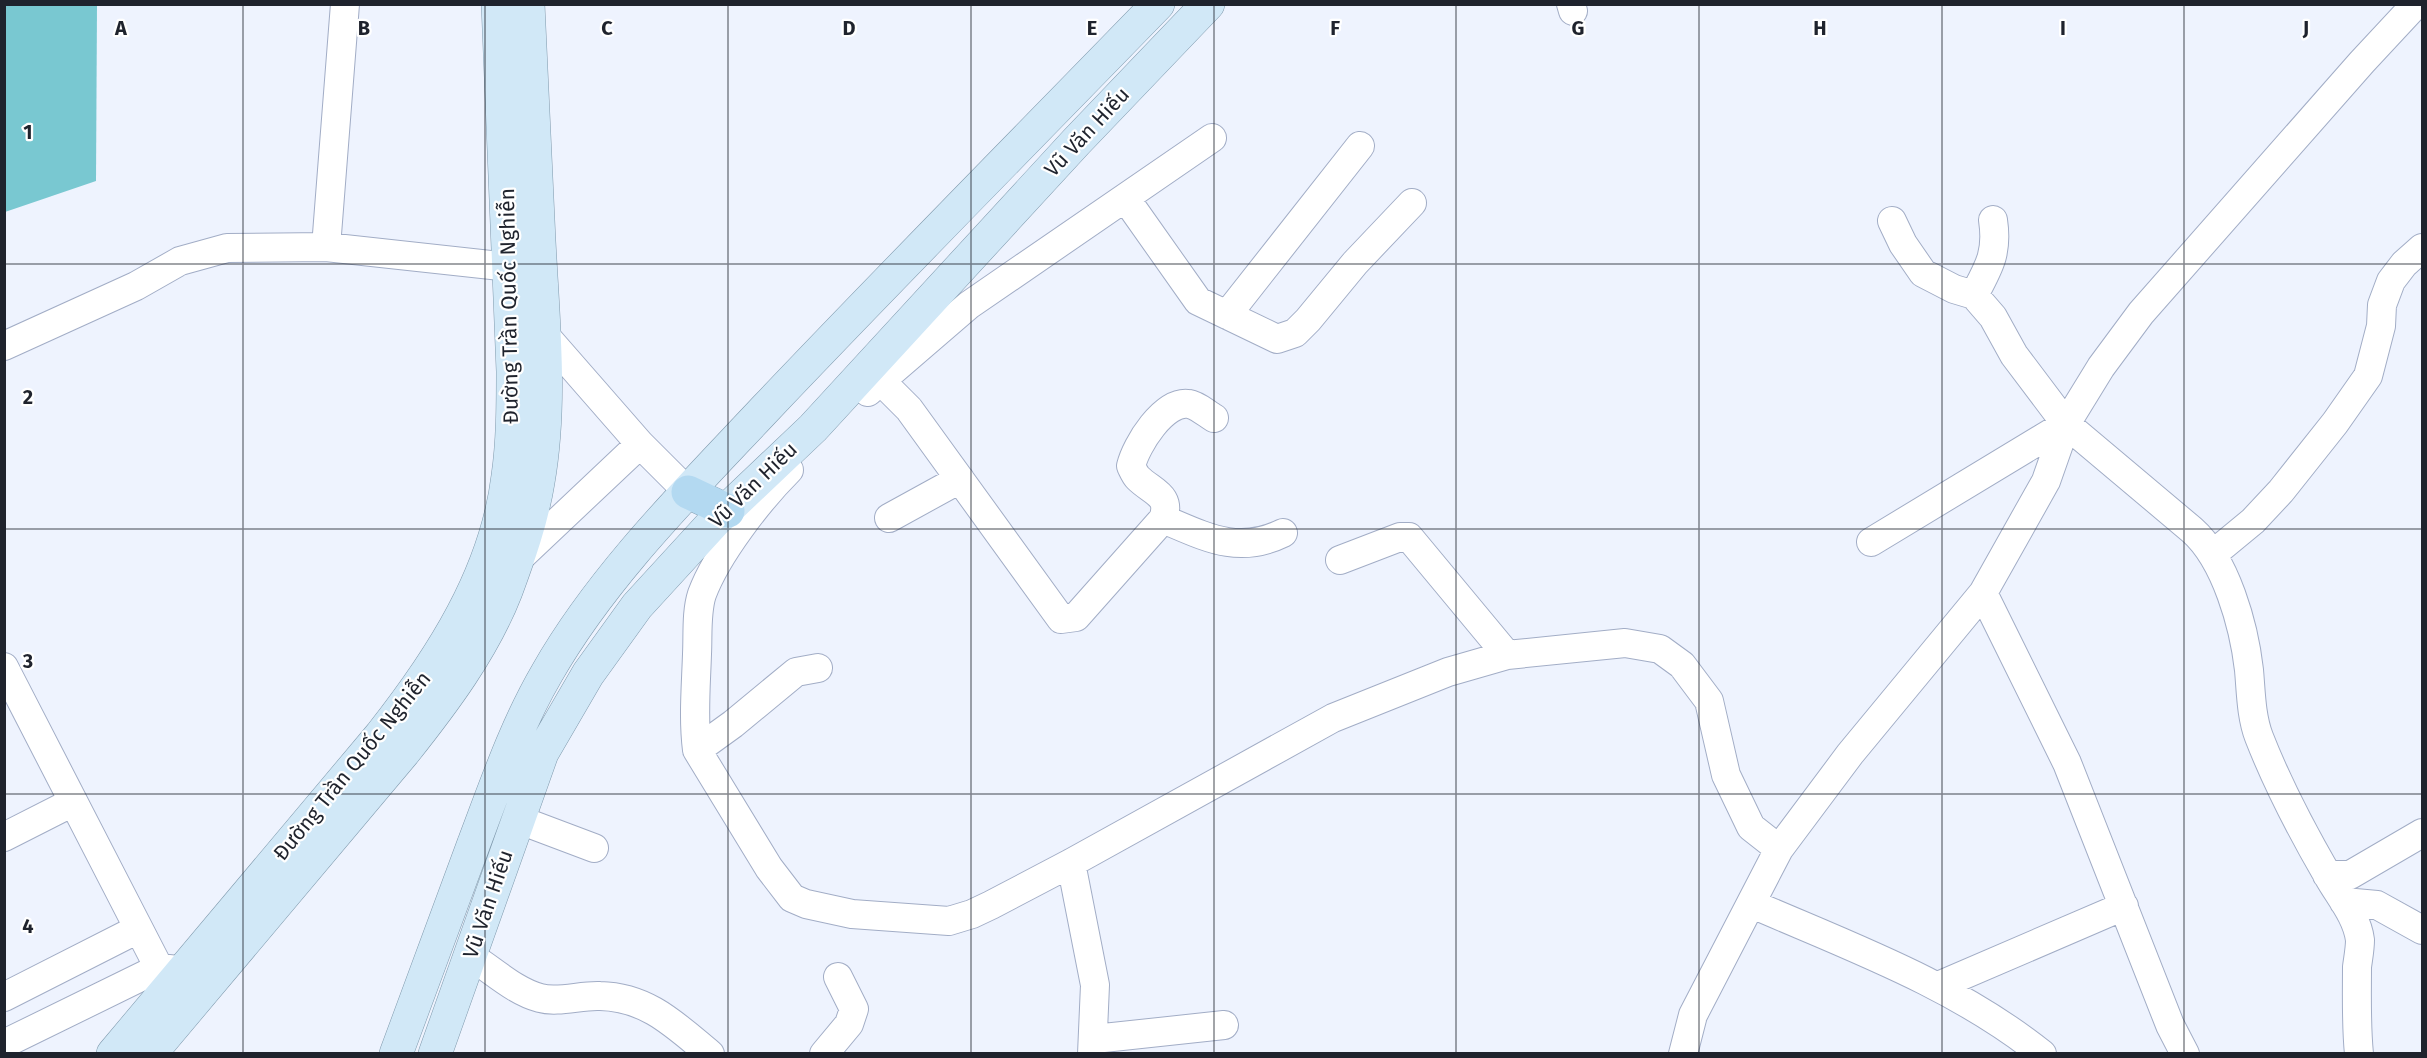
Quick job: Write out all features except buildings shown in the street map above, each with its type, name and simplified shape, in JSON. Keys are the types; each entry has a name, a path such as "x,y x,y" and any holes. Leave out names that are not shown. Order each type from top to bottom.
{"highway":[{"path":"688,492 728,511"}],"main road":[{"name":"Đường Trần Quốc Nghiễn","path":"113,1053 183,974 416,691 450,639 478,583 497,528 508,478 512,430 510,267 498,4"},
{"name":"Đường Trần Quốc Nghiễn","path":"150,1053 183,974 404,752 441,705 479,643 505,593 538,482 544,431 543,333 528,4"},
{"name":"Vũ Văn Hiếu","path":"396,1053 500,773 538,690 575,628 623,566 688,492 840,330 1158,4"},
{"name":"Vũ Văn Hiếu","path":"435,1053 542,753 588,674 637,606 714,522 818,432 1076,142 1209,4"}],"street":[{"path":"326,247 345,4"},
{"path":"1683,1053 1693,1015 1779,849 1850,754 1983,593 2046,481 2066,424 2101,367 2141,313 2416,4"},
{"path":"1212,138 969,305 818,432 746,521 715,568 702,595 698,625 694,732 697,750 781,886 792,898 806,904 852,914 950,921 992,905 1333,718 1448,672 1507,655 1624,643 1660,649 1682,665 1709,702 1726,775 1751,827 1779,849"},
{"path":"1227,315 1360,146"},
{"path":"1126,199 1198,301 1277,339 1295,333 1308,320 1355,263 1412,203"},
{"path":"1974,295 1995,253 1996,238 1992,220"},
{"path":"1892,221 1903,244 1923,273 1954,289 1974,295 1993,316 2014,354 2066,424 2192,530 2205,542 2213,554 2235,608 2248,667 2258,735 2327,875 2355,921 2360,941 2356,1020 2359,1053"},
{"path":"4,346 136,286 180,261 227,248 326,247 510,267"},
{"path":"2213,554 2253,520 2281,491 2336,423 2367,376 2380,326 2382,305 2391,281 2404,264 2422,248"},
{"path":"543,333 640,444 688,492"},
{"path":"880,380 909,409 1060,619 1076,617 1163,519 1166,510 1164,502 1157,491 1137,477 1131,466 1133,455 1148,431 1160,417 1177,405 1190,403 1214,418"},
{"path":"1871,543 2066,424"},
{"path":"516,561 640,444"},
{"path":"889,518 960,479"},
{"path":"1163,519 1226,543 1254,544 1267,541 1283,533"},
{"path":"1340,560 1400,537 1409,537 1507,655"},
{"path":"1983,593 2067,763 2170,1025 2185,1053"},
{"path":"697,750 733,724 796,672 818,668"},
{"path":"4,1044 183,974 138,929 5,671"},
{"path":"4,837 73,802"},
{"path":"517,819 594,848"},
{"path":"2327,875 2350,875 2422,833"},
{"path":"1071,863 1095,985 1093,1046 1224,1026"},
{"path":"2344,902 2377,905 2422,930"},
{"path":"1752,904 1938,986 2010,1028 2042,1053"},
{"path":"1938,986 2124,906"},
{"path":"4,998 138,929"},
{"path":"470,956 515,988 543,999 601,995 639,1003 663,1015 697,1049"},
{"path":"824,1053 849,1024 854,1009 838,977"}],"water":[{"path":"4,5 97,5 96,181 5,212"}]}
